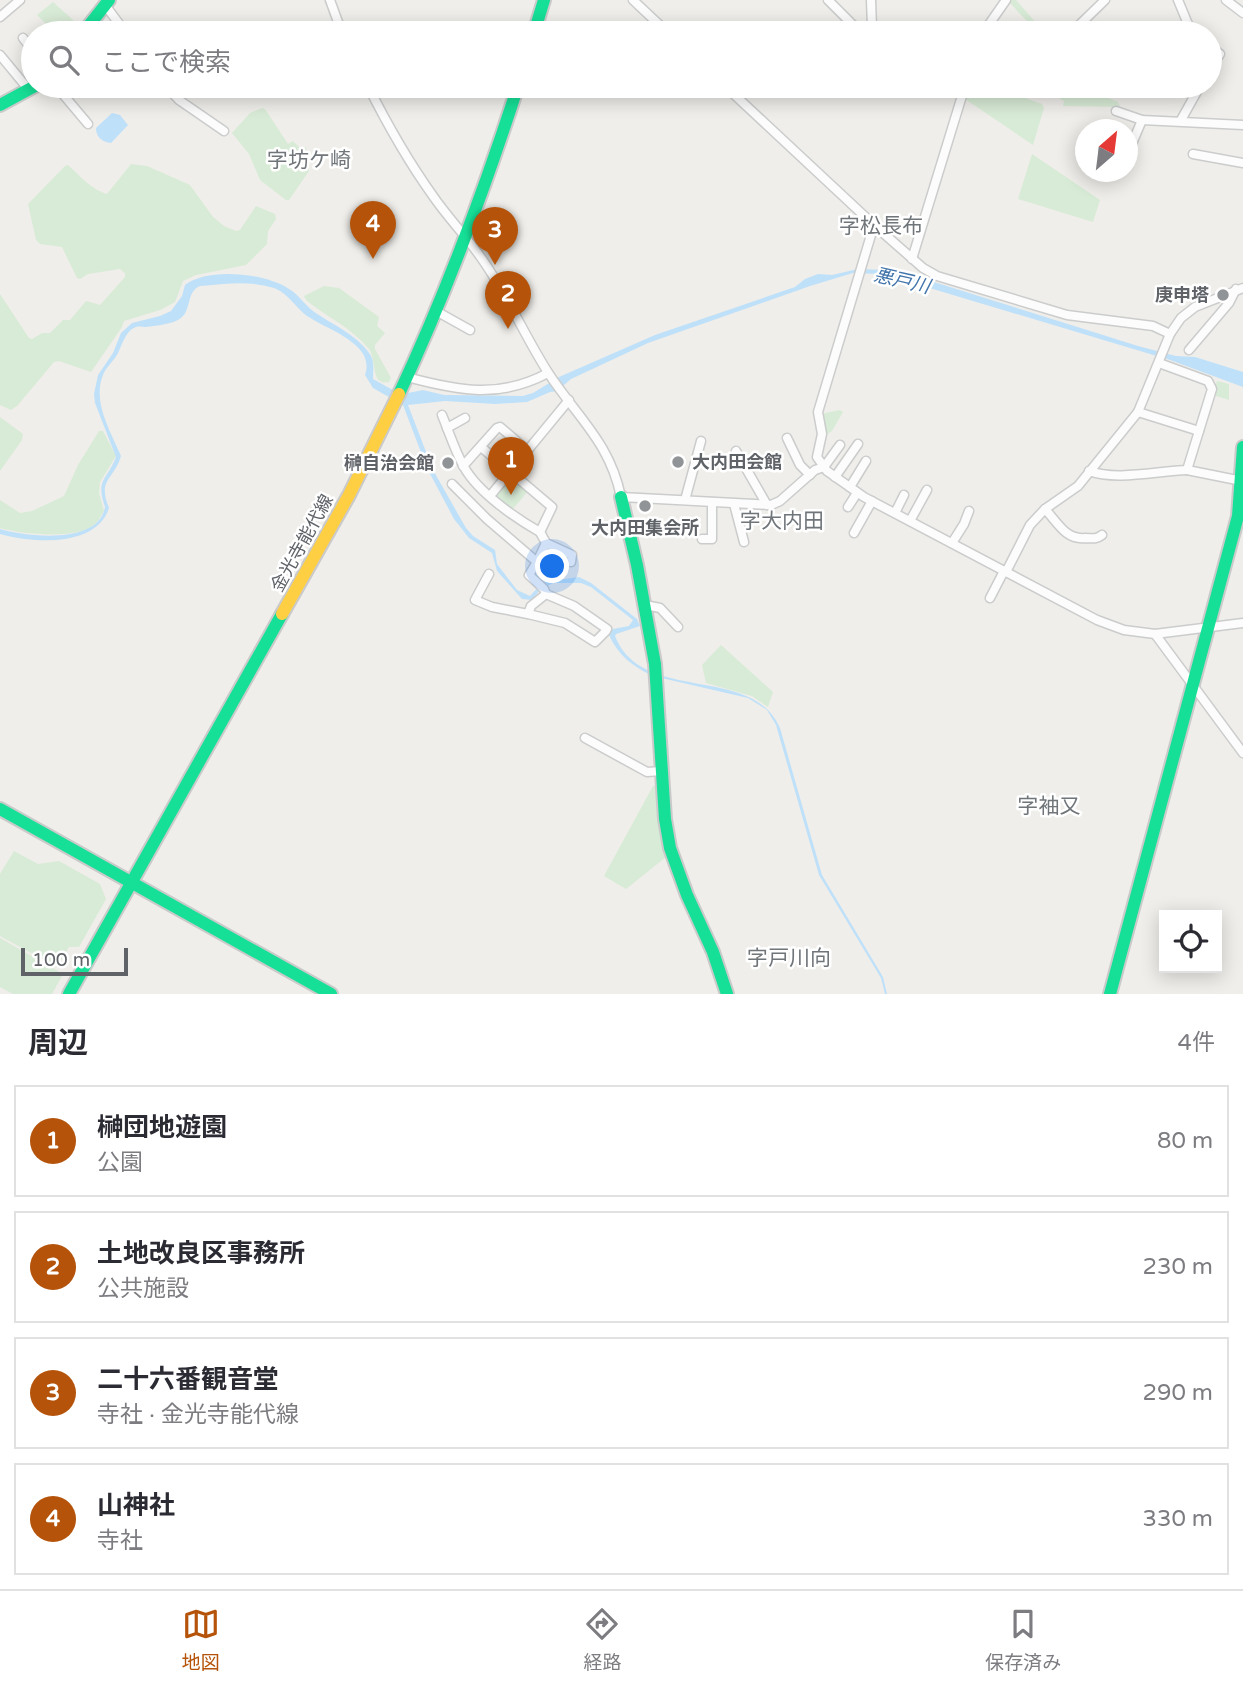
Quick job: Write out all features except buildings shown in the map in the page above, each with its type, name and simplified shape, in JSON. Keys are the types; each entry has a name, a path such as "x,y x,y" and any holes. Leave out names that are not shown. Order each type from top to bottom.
{"street":[{"path":"0,17 19,0"},
{"path":"330,0 338,21"},
{"path":"538,21 544,0"},
{"path":"632,0 655,21"},
{"path":"828,0 849,21"},
{"path":"871,0 872,21"},
{"path":"1083,21 1105,0"},
{"path":"1178,0 1187,21"},
{"path":"1226,0 1243,13"},
{"path":"991,21 1002,1"},
{"path":"93,21 107,3 118,21"},
{"path":"0,55 21,77"},
{"path":"0,105 21,94"},
{"path":"66,98 88,124"},
{"path":"177,98 224,131"},
{"path":"375,98 406,156 465,239 481,257 510,303 548,373 605,450 618,479 655,664 665,819 676,866 713,952 727,994"},
{"name":"金光寺能代線","path":"69,994 129,882 337,518 405,382 491,173 514,98"},
{"path":"737,98 912,259 937,276 1067,315 1153,326 1170,334"},
{"path":"912,259 961,98"},
{"path":"1181,120 1193,98"},
{"path":"1116,111 1142,120 1243,125"},
{"path":"1138,129 1142,120"},
{"path":"1193,154 1243,163"},
{"path":"874,225 818,412 822,434 817,457 824,467 872,501 1097,620 1124,630 1155,634 1243,623"},
{"path":"990,598 1030,525 1045,509 1078,486 1138,412 1170,334 1181,317 1195,307 1240,289"},
{"path":"1189,350 1240,289"},
{"path":"436,311 470,330"},
{"path":"1159,363 1208,381 1212,389 1187,470"},
{"path":"405,382 452,388 505,390 530,383 548,373"},
{"path":"490,496 569,400"},
{"path":"1138,412 1199,431"},
{"path":"442,415 463,466 490,496 525,524 540,532 546,543 572,555 571,562"},
{"path":"447,428 465,418"},
{"path":"463,466 500,427 528,451"},
{"path":"787,438 800,465 810,475"},
{"path":"685,500 701,441"},
{"path":"835,477 858,444"},
{"path":"824,467 840,445"},
{"path":"481,447 552,507 540,532"},
{"path":"1110,994 1238,516 1243,447"},
{"path":"736,451 767,505"},
{"path":"848,507 866,461"},
{"path":"621,497 767,505 780,501 820,466 824,467"},
{"path":"1089,471 1098,475 1114,475 1187,470 1242,481"},
{"path":"452,484 487,519 537,562"},
{"path":"910,521 927,490"},
{"path":"895,513 904,495"},
{"path":"854,533 872,501"},
{"path":"702,539 712,539 712,502"},
{"path":"734,504 744,542"},
{"path":"1045,509 1069,536 1077,540 1096,539 1102,535"},
{"path":"952,543 969,511"},
{"path":"489,574 475,600 492,607 565,623 595,642 607,629 575,606 543,589 529,575 546,543"},
{"path":"528,614 543,589"},
{"path":"645,606 660,608 678,626"},
{"path":"1155,634 1243,753"},
{"path":"585,738 647,772 662,771"},
{"path":"0,809 331,994"}],"green space":[{"path":"1016,0 1034,21 1027,21 1009,2"},
{"path":"53,2 74,21 43,21 37,15"},
{"path":"1025,98 1042,104 1044,108 1033,145 965,99"},
{"path":"1059,98 1108,98 1118,102 1120,107 1063,106 1064,101"},
{"path":"262,108 288,144 293,141 300,148 306,147 309,171 289,200 260,180 249,154 232,133 250,113"},
{"path":"1032,154 1100,200 1093,222 1018,199"},
{"path":"131,164 147,166 190,185 213,217 236,231 240,230 256,206 275,214 276,219 268,231 267,244 246,265 196,275 183,281 175,302 160,310 124,321 91,372 59,361 54,362 17,406 11,410 0,405 0,294 32,339 42,333 50,333 63,320 70,320 86,301 100,305 125,277 125,273 120,269 77,278 62,247 40,244 36,240 28,204 65,166 68,165 91,186 107,194"},
{"path":"324,286 339,288 379,317 377,326 385,333 375,345 375,349 391,378 389,382 383,382 376,376 369,349 362,342 306,300 304,296"},
{"path":"1217,381 1229,384 1229,400 1213,395"},
{"path":"840,410 843,412 832,431 826,435 821,414"},
{"path":"0,417 23,434 22,440 0,471"},
{"path":"99,431 103,431 116,456 100,482 99,493 104,511 95,524 86,530 62,534 34,534 0,528 0,500 20,513 32,511 64,496 78,465"},
{"path":"510,477 529,490 512,510 496,499 497,492"},
{"path":"721,645 773,692 768,707 752,696 706,683 702,665"},
{"path":"653,786 657,786 658,814 666,857 626,889 604,876"},
{"path":"14,851 38,864 59,861 100,884 106,899 79,947 69,947 57,967 0,936 0,874"},
{"path":"0,938 63,974 52,994 13,994 0,987"}],"water":[{"path":"112,113 120,115 128,125 111,143 100,138 96,128"},
{"path":"858,269 885,270 934,282 1138,346 1176,356 1195,357 1243,372 1243,387 1170,360 882,274 853,273 648,343 571,379 557,391 527,402 495,404 445,401 408,405 433,470 466,528 473,536 495,550 497,564 517,590 530,596 543,582 579,577 591,583 637,619 640,626 615,636 629,657 648,670 746,696 766,708 780,728 822,875 883,977 887,994 881,978 819,875 776,725 767,710 748,698 653,676 639,669 617,649 609,635 613,629 629,626 633,620 591,587 581,583 553,583 540,590 532,600 522,599 497,571 492,553 469,538 454,519 427,468 403,405 373,388 365,375 367,364 364,355 357,346 307,316 279,290 246,283 200,286 192,293 186,312 178,320 137,327 130,331 104,372 100,385 104,417 121,456 106,485 109,508 102,521 91,530 62,539 29,539 0,534 0,529 44,536 76,533 90,528 100,519 105,507 102,485 116,457 95,403 98,375 113,353 121,333 132,323 171,311 182,296 185,285 195,279 237,274 279,283 313,311 364,346 372,359 373,379 391,389 408,393 423,390 444,395 523,396 559,377 655,335 795,287 818,274 832,275"}],"traffic: fast":[{"path":"92,21 109,0"},
{"path":"538,21 544,0"},
{"path":"0,105 21,94"},
{"path":"399,394 463,242 514,98"},
{"path":"1110,994 1238,516 1243,447"},
{"path":"621,497 637,565 655,664 665,819 670,848 687,895 713,952 727,994"},
{"path":"69,994 282,614"},
{"path":"0,809 331,994"}],"traffic: slow":[{"path":"282,614 349,495 399,394"}],"place":[{"name":"山神社","path":"373,259"},
{"name":"二十六番観音堂","path":"495,265"},
{"name":"庚申塔","path":"1223,295"},
{"name":"土地改良区事務所","path":"508,329"},
{"name":"大内田会館","path":"678,462"},
{"name":"榊自治会館","path":"448,463"},
{"name":"榊団地遊園","path":"511,495"},
{"name":"大内田集会所","path":"645,506"}],"district":[{"name":"字坊ケ崎","path":"309,160"},
{"name":"字松長布","path":"881,226"},
{"name":"字大内田","path":"782,521"},
{"name":"字袖又","path":"1049,806"},
{"name":"字戸川向","path":"789,958"}],"water label":[{"name":"悪戸川","path":"902,280"}]}
